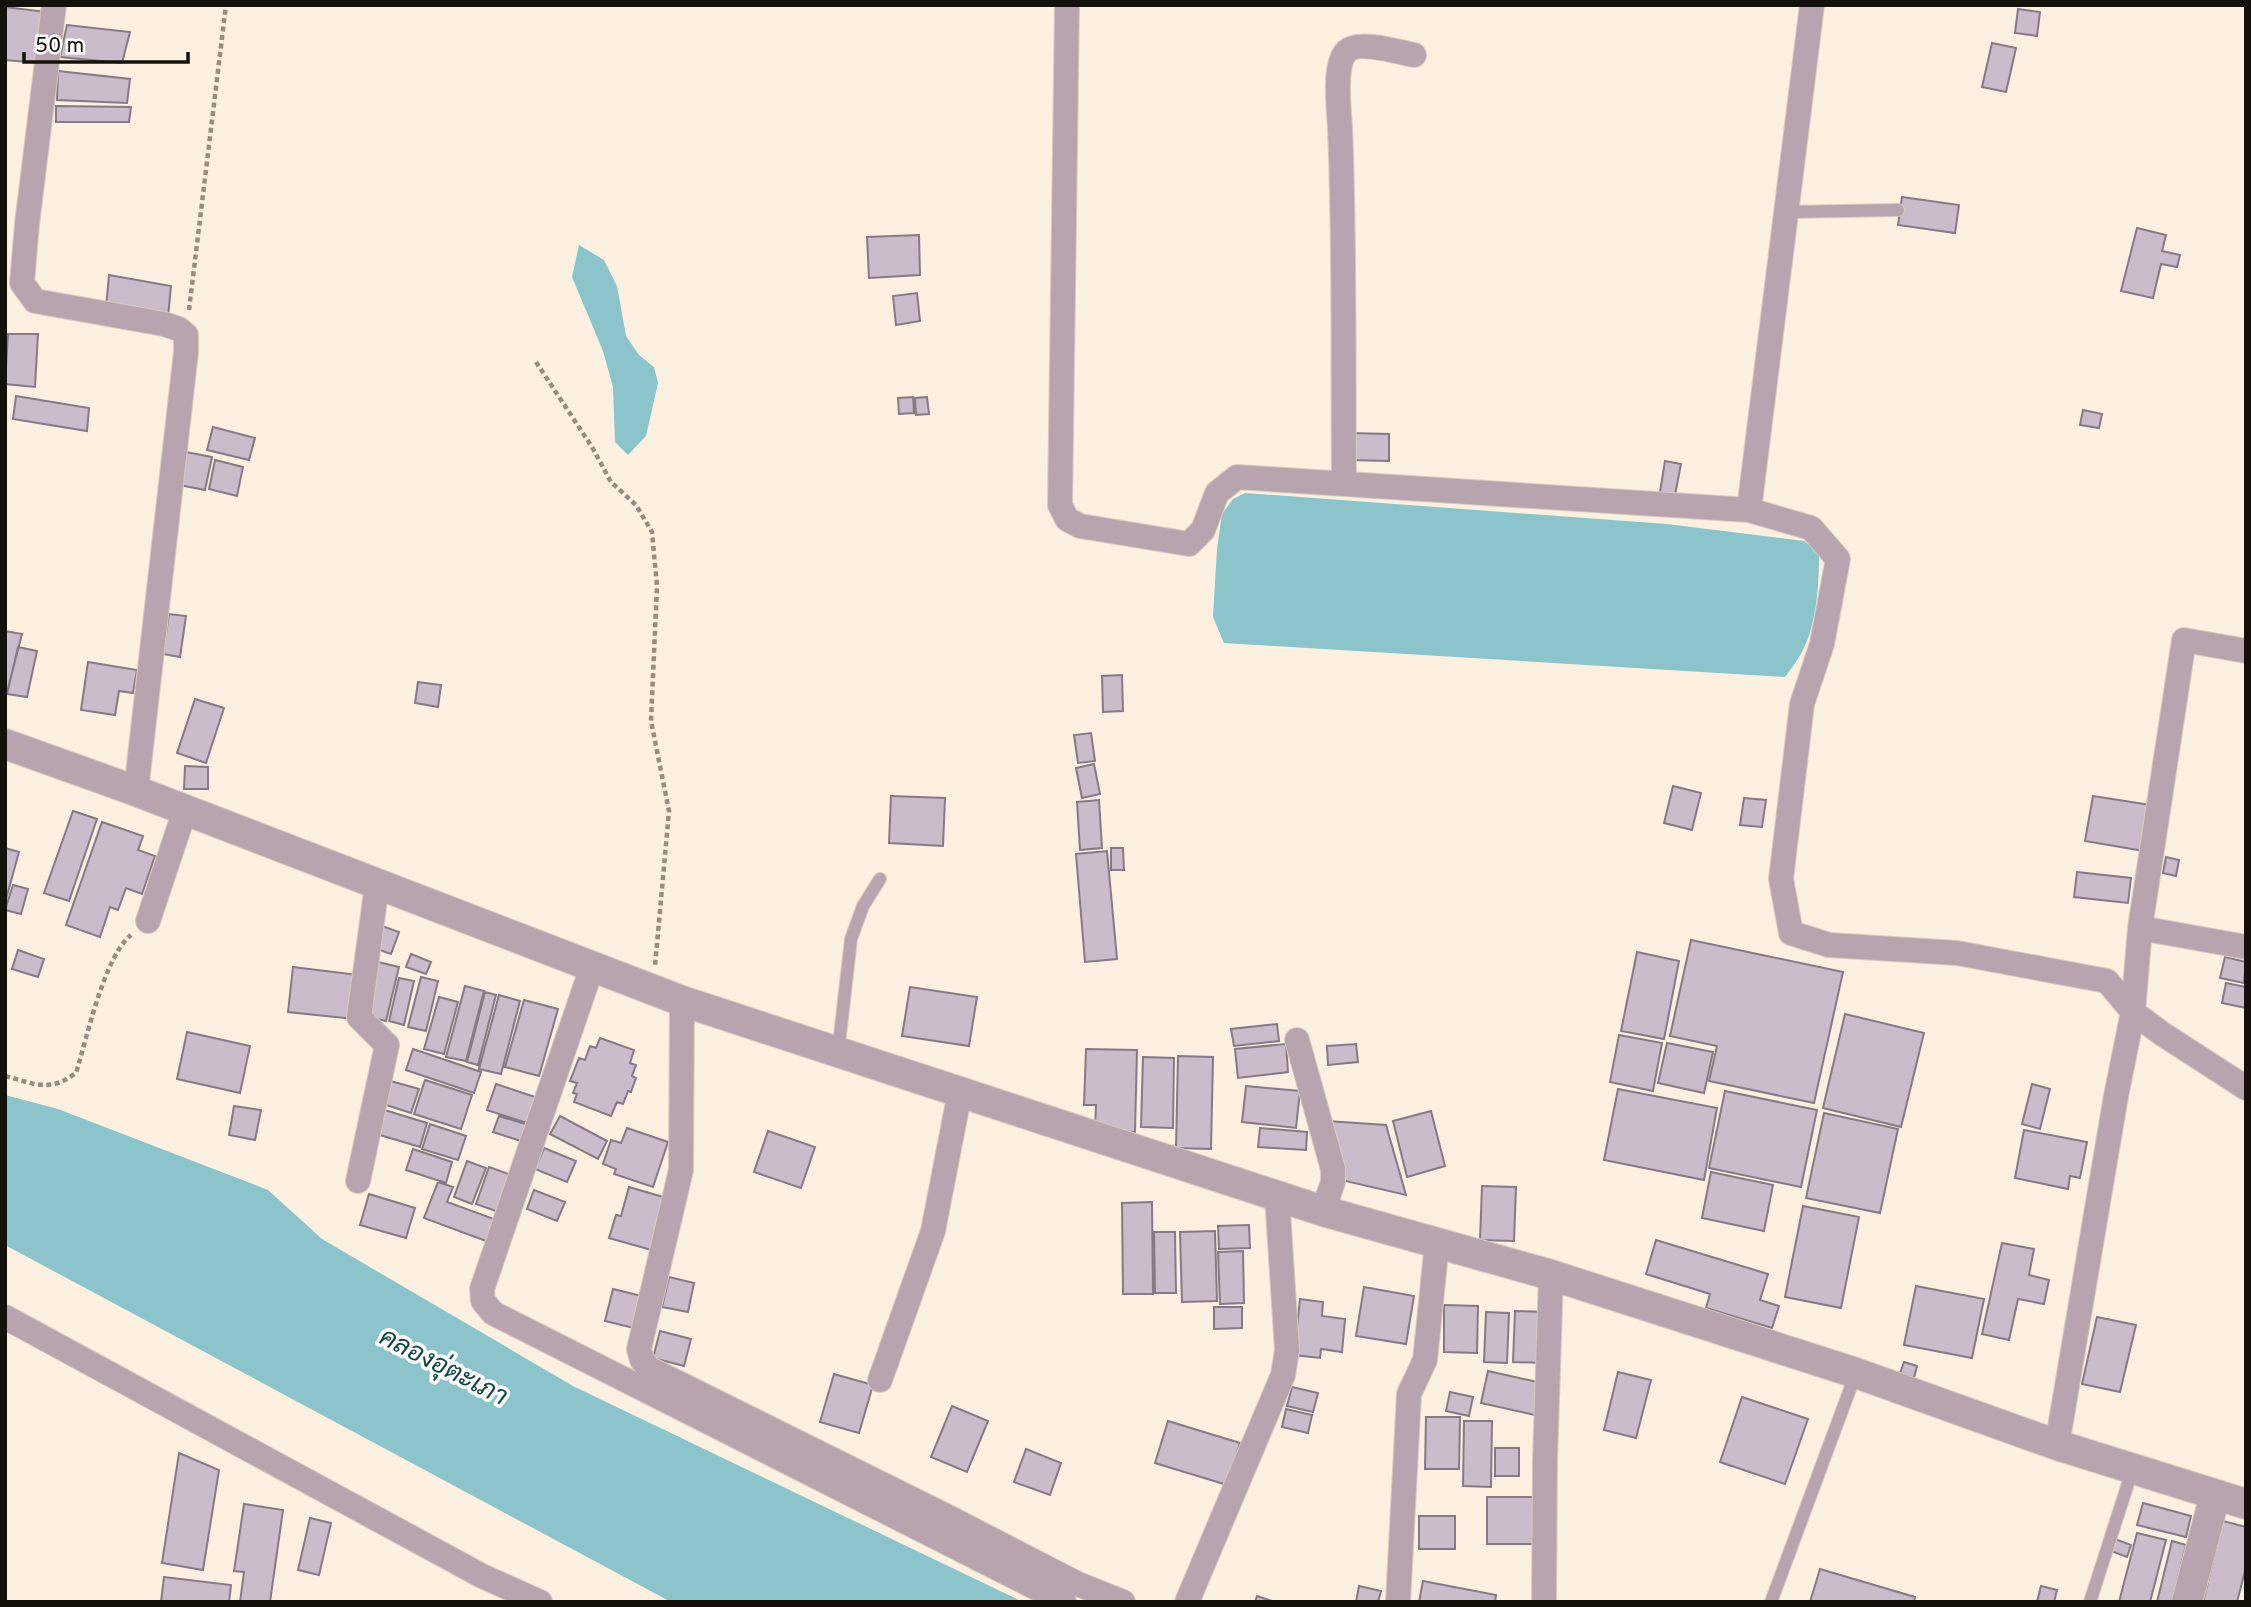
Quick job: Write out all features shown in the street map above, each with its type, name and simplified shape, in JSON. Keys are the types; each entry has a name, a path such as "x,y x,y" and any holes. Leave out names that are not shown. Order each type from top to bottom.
{"street":[{"path":"54,5 28,211 22,283 35,301 164,324 179,329 186,335 136,791"},
{"path":"1067,5 1060,505 1067,519 1080,526 1189,544 1203,530 1217,493 1237,477 1749,510 1811,528 1838,559 1822,644 1801,704 1781,879 1791,933 1829,945 1957,953 2107,981 2133,1012 2246,1088"},
{"path":"1749,510 1812,5"},
{"path":"1344,484 1343,192 1338,79 1344,55 1349,49 1358,46 1414,55"},
{"path":"2057,1444 2116,1096 2133,1012 2140,928 2184,640 2246,651"},
{"path":"5,744 136,791 682,1001 1323,1211 1551,1275 1856,1373 2057,1444 2246,1504"},
{"path":"148,921 185,810"},
{"path":"358,1181 387,1045 359,1017 377,885"},
{"path":"2140,928 2246,947"},
{"path":"592,967 482,1289 482,1301 493,1313 1065,1602"},
{"path":"682,1001 681,1170 639,1349 642,1360 650,1369 1078,1584 1123,1602"},
{"path":"1297,1040 1333,1168 1333,1182 1323,1211"},
{"path":"880,1380 933,1231 960,1092"},
{"path":"1187,1602 1283,1375 1287,1350 1277,1196"},
{"path":"1398,1602 1409,1394 1425,1360 1437,1243"},
{"path":"1544,1602 1551,1275"},
{"path":"5,1317 482,1576 540,1602"},
{"path":"2187,1602 2215,1495"}],"lane":[{"path":"1786,212 1898,210"},
{"path":"838,1053 851,939 863,906 880,879"},
{"path":"1771,1602 1856,1373"},
{"path":"2090,1602 2133,1468"}],"path":[{"path":"186,335 226,5"},
{"path":"536,362 592,447 611,482 636,505 652,532 657,586 651,721 669,811 653,989"},
{"path":"5,1076 43,1086 61,1084 76,1073 108,970 121,943 148,921"}],"water":[{"path":"579,245 604,260 617,286 626,336 639,355 654,367 658,383 646,436 628,455 615,442 613,387 603,351 572,277"},
{"path":"1245,493 1667,524 1804,541 1819,553 1814,615 1803,650 1785,677 1224,643 1213,617 1217,549 1222,514 1233,499"},
{"name":"คลองอุ่ตะเภา","path":"5,1095 58,1109 268,1190 322,1239 573,1386 1023,1602 671,1602 5,1245"}],"building":[{"path":"5,7 47,12 40,63 5,60"},
{"path":"2018,9 2040,12 2037,36 2015,33"},
{"path":"67,25 130,32 122,63 60,57"},
{"path":"1992,43 2016,48 2006,92 1982,87"},
{"path":"58,71 130,79 127,103 57,100"},
{"path":"56,106 131,107 129,122 56,122"},
{"path":"1902,197 1959,205 1955,233 1898,225"},
{"path":"2137,228 2166,235 2162,251 2180,255 2177,267 2161,264 2153,298 2121,291"},
{"path":"919,235 920,275 869,278 867,237"},
{"path":"109,275 171,286 168,317 106,308"},
{"path":"917,293 920,321 896,325 893,296"},
{"path":"8,334 38,334 35,387 5,384"},
{"path":"16,396 89,408 87,431 13,419"},
{"path":"913,397 914,413 899,414 898,398"},
{"path":"927,397 929,414 916,415 915,398"},
{"path":"2083,410 2102,414 2099,428 2080,425"},
{"path":"213,427 255,438 249,460 207,450"},
{"path":"1349,433 1389,434 1389,461 1348,460"},
{"path":"186,452 212,457 205,490 179,485"},
{"path":"215,460 243,467 237,496 209,489"},
{"path":"1665,461 1681,464 1675,495 1660,492"},
{"path":"169,614 186,616 180,657 163,654"},
{"path":"5,631 22,634 5,700"},
{"path":"18,647 37,651 27,697 7,694"},
{"path":"88,662 137,670 133,693 119,691 115,715 81,710"},
{"path":"1122,675 1123,711 1103,712 1102,676"},
{"path":"418,682 441,685 438,707 415,703"},
{"path":"195,699 224,708 206,763 177,753"},
{"path":"1091,733 1095,761 1078,763 1074,735"},
{"path":"1094,764 1100,794 1082,798 1076,768"},
{"path":"185,766 208,767 208,789 184,789"},
{"path":"1673,786 1701,793 1692,830 1664,823"},
{"path":"891,796 945,798 943,846 889,843"},
{"path":"2093,796 2151,805 2144,851 2085,841"},
{"path":"1744,798 1766,800 1762,827 1740,825"},
{"path":"1099,800 1102,848 1080,850 1077,802"},
{"path":"73,811 97,819 69,901 44,893"},
{"path":"102,822 143,836 138,850 155,856 142,894 126,888 118,910 110,907 100,937 66,925"},
{"path":"5,848 19,852 5,903"},
{"path":"1111,848 1123,848 1124,870 1111,870"},
{"path":"1107,851 1117,959 1085,962 1076,854"},
{"path":"2166,857 2179,860 2176,876 2163,873"},
{"path":"2077,872 2131,878 2128,903 2074,897"},
{"path":"13,885 28,889 21,914 5,910"},
{"path":"382,926 399,932 391,954 374,948"},
{"path":"1691,940 1843,972 1814,1103 1709,1081 1717,1046 1670,1036"},
{"path":"18,950 44,959 38,977 12,969"},
{"path":"1637,952 1679,961 1664,1039 1621,1031"},
{"path":"411,954 431,962 426,974 406,967"},
{"path":"2225,957 2246,962 2244,983 2220,978"},
{"path":"378,962 399,967 386,1021 365,1016"},
{"path":"293,967 359,975 354,1019 288,1012"},
{"path":"421,977 438,981 426,1031 408,1027"},
{"path":"399,978 414,981 404,1025 389,1021"},
{"path":"2226,983 2246,987 2246,1008 2222,1003"},
{"path":"465,986 484,991 466,1061 446,1057"},
{"path":"910,987 977,997 969,1046 902,1036"},
{"path":"485,992 496,995 478,1065 467,1062"},
{"path":"499,995 520,1001 501,1074 479,1069"},
{"path":"439,997 458,1002 444,1054 424,1049"},
{"path":"524,1000 558,1009 539,1076 505,1067"},
{"path":"1845,1014 1924,1033 1901,1127 1823,1108"},
{"path":"1277,1024 1279,1041 1234,1046 1231,1029"},
{"path":"187,1032 250,1046 240,1093 177,1079"},
{"path":"1619,1035 1662,1043 1653,1091 1610,1082"},
{"path":"600,1038 634,1050 630,1063 636,1065 632,1076 636,1078 631,1092 628,1091 623,1104 617,1102 611,1116 574,1102 577,1094 573,1093 577,1083 570,1081 579,1058 585,1060 590,1046 596,1048"},
{"path":"1667,1043 1713,1052 1704,1093 1658,1083"},
{"path":"1286,1044 1288,1072 1238,1078 1235,1049"},
{"path":"1356,1044 1358,1062 1328,1065 1327,1046"},
{"path":"413,1049 481,1072 474,1093 406,1070"},
{"path":"1086,1049 1137,1050 1135,1132 1095,1130 1096,1105 1084,1105"},
{"path":"1178,1056 1213,1057 1211,1149 1176,1148"},
{"path":"1143,1057 1174,1058 1173,1128 1141,1127"},
{"path":"387,1080 419,1089 411,1113 380,1103"},
{"path":"425,1080 472,1095 461,1129 414,1114"},
{"path":"496,1084 541,1099 533,1125 487,1110"},
{"path":"2032,1084 2050,1089 2040,1129 2022,1124"},
{"path":"1246,1086 1300,1091 1296,1128 1242,1122"},
{"path":"1618,1089 1717,1108 1704,1180 1604,1160"},
{"path":"1725,1091 1817,1110 1801,1187 1709,1168"},
{"path":"234,1106 261,1110 255,1140 229,1135"},
{"path":"378,1108 427,1123 420,1147 370,1132"},
{"path":"1431,1111 1445,1166 1407,1177 1393,1121"},
{"path":"1824,1113 1898,1129 1880,1213 1806,1198"},
{"path":"499,1116 532,1126 527,1143 493,1132"},
{"path":"560,1116 607,1141 598,1159 550,1134"},
{"path":"1327,1121 1386,1125 1406,1195 1341,1180"},
{"path":"430,1124 466,1136 458,1160 422,1149"},
{"path":"627,1128 668,1142 653,1187 614,1174 616,1169 603,1164 611,1140 621,1143"},
{"path":"1260,1128 1307,1132 1306,1150 1258,1147"},
{"path":"2024,1130 2087,1142 2080,1178 2070,1176 2068,1189 2015,1178"},
{"path":"768,1131 815,1147 801,1188 754,1172"},
{"path":"544,1148 576,1161 567,1182 535,1169"},
{"path":"413,1149 452,1162 446,1183 406,1170"},
{"path":"467,1161 486,1168 472,1204 454,1197"},
{"path":"489,1167 514,1176 501,1213 476,1204"},
{"path":"1711,1172 1773,1185 1764,1231 1702,1218"},
{"path":"438,1182 453,1187 447,1202 494,1219 486,1241 424,1218"},
{"path":"1482,1186 1516,1187 1514,1241 1480,1240"},
{"path":"629,1187 670,1199 655,1251 609,1238 616,1215 621,1216"},
{"path":"534,1190 565,1202 557,1221 527,1209"},
{"path":"369,1194 415,1208 406,1238 360,1225"},
{"path":"1152,1202 1153,1294 1123,1294 1122,1203"},
{"path":"1803,1206 1859,1217 1841,1308 1785,1297"},
{"path":"1249,1225 1250,1248 1219,1249 1218,1226"},
{"path":"1215,1231 1217,1301 1182,1302 1180,1232"},
{"path":"1154,1232 1175,1232 1176,1293 1155,1293"},
{"path":"1656,1240 1768,1274 1760,1300 1779,1306 1772,1328 1706,1308 1710,1294 1646,1274"},
{"path":"2002,1243 2034,1249 2029,1275 2049,1280 2044,1304 2018,1299 2009,1340 1982,1334"},
{"path":"1243,1251 1244,1303 1220,1304 1218,1252"},
{"path":"669,1277 694,1283 688,1312 662,1307"},
{"path":"1916,1286 1984,1299 1972,1358 1904,1345"},
{"path":"1364,1287 1414,1296 1406,1344 1356,1336"},
{"path":"613,1289 646,1297 638,1329 605,1321"},
{"path":"1300,1299 1323,1302 1322,1316 1345,1319 1342,1352 1321,1349 1320,1358 1294,1355"},
{"path":"1444,1305 1478,1306 1477,1353 1444,1352"},
{"path":"1214,1307 1242,1307 1242,1328 1214,1329"},
{"path":"1515,1311 1547,1312 1544,1363 1513,1362"},
{"path":"1486,1312 1509,1313 1507,1363 1484,1362"},
{"path":"2097,1317 2136,1325 2120,1392 2082,1384"},
{"path":"660,1331 691,1339 684,1366 653,1358"},
{"path":"1904,1362 1917,1366 1914,1378 1900,1373"},
{"path":"1488,1371 1542,1383 1535,1415 1481,1403"},
{"path":"1618,1372 1651,1380 1636,1438 1604,1430"},
{"path":"834,1374 873,1385 859,1433 820,1422"},
{"path":"1292,1387 1318,1393 1313,1412 1287,1406"},
{"path":"1450,1392 1473,1397 1469,1416 1446,1411"},
{"path":"1742,1397 1808,1419 1785,1484 1720,1462"},
{"path":"952,1406 988,1421 967,1472 931,1457"},
{"path":"1286,1409 1312,1415 1308,1433 1282,1427"},
{"path":"1426,1417 1460,1417 1459,1469 1425,1469"},
{"path":"1168,1421 1240,1443 1227,1485 1155,1463"},
{"path":"1464,1421 1492,1421 1491,1487 1463,1486"},
{"path":"1495,1448 1519,1448 1519,1476 1495,1476"},
{"path":"1026,1449 1061,1463 1050,1495 1014,1482"},
{"path":"179,1453 219,1470 203,1570 162,1563"},
{"path":"1487,1497 1537,1497 1536,1544 1487,1544"},
{"path":"2143,1503 2191,1516 2186,1537 2137,1525"},
{"path":"244,1504 283,1510 270,1602 240,1602 244,1572 234,1571"},
{"path":"1419,1516 1455,1516 1455,1549 1419,1549"},
{"path":"310,1518 331,1523 319,1575 298,1570"},
{"path":"2223,1521 2246,1527 2246,1567 2237,1602 2203,1602"},
{"path":"2137,1533 2166,1540 2150,1602 2119,1602"},
{"path":"2115,1539 2131,1545 2127,1557 2111,1551"},
{"path":"2172,1541 2186,1545 2172,1602 2157,1602"},
{"path":"1820,1569 1915,1597 1914,1602 1810,1602"},
{"path":"164,1577 231,1585 229,1602 161,1602"},
{"path":"1423,1581 1496,1595 1495,1602 1419,1602"},
{"path":"1359,1586 1381,1591 1378,1602 1356,1602"},
{"path":"2041,1586 2057,1590 2054,1602 2037,1602"},
{"path":"1257,1596 1275,1602 1255,1602"}]}
